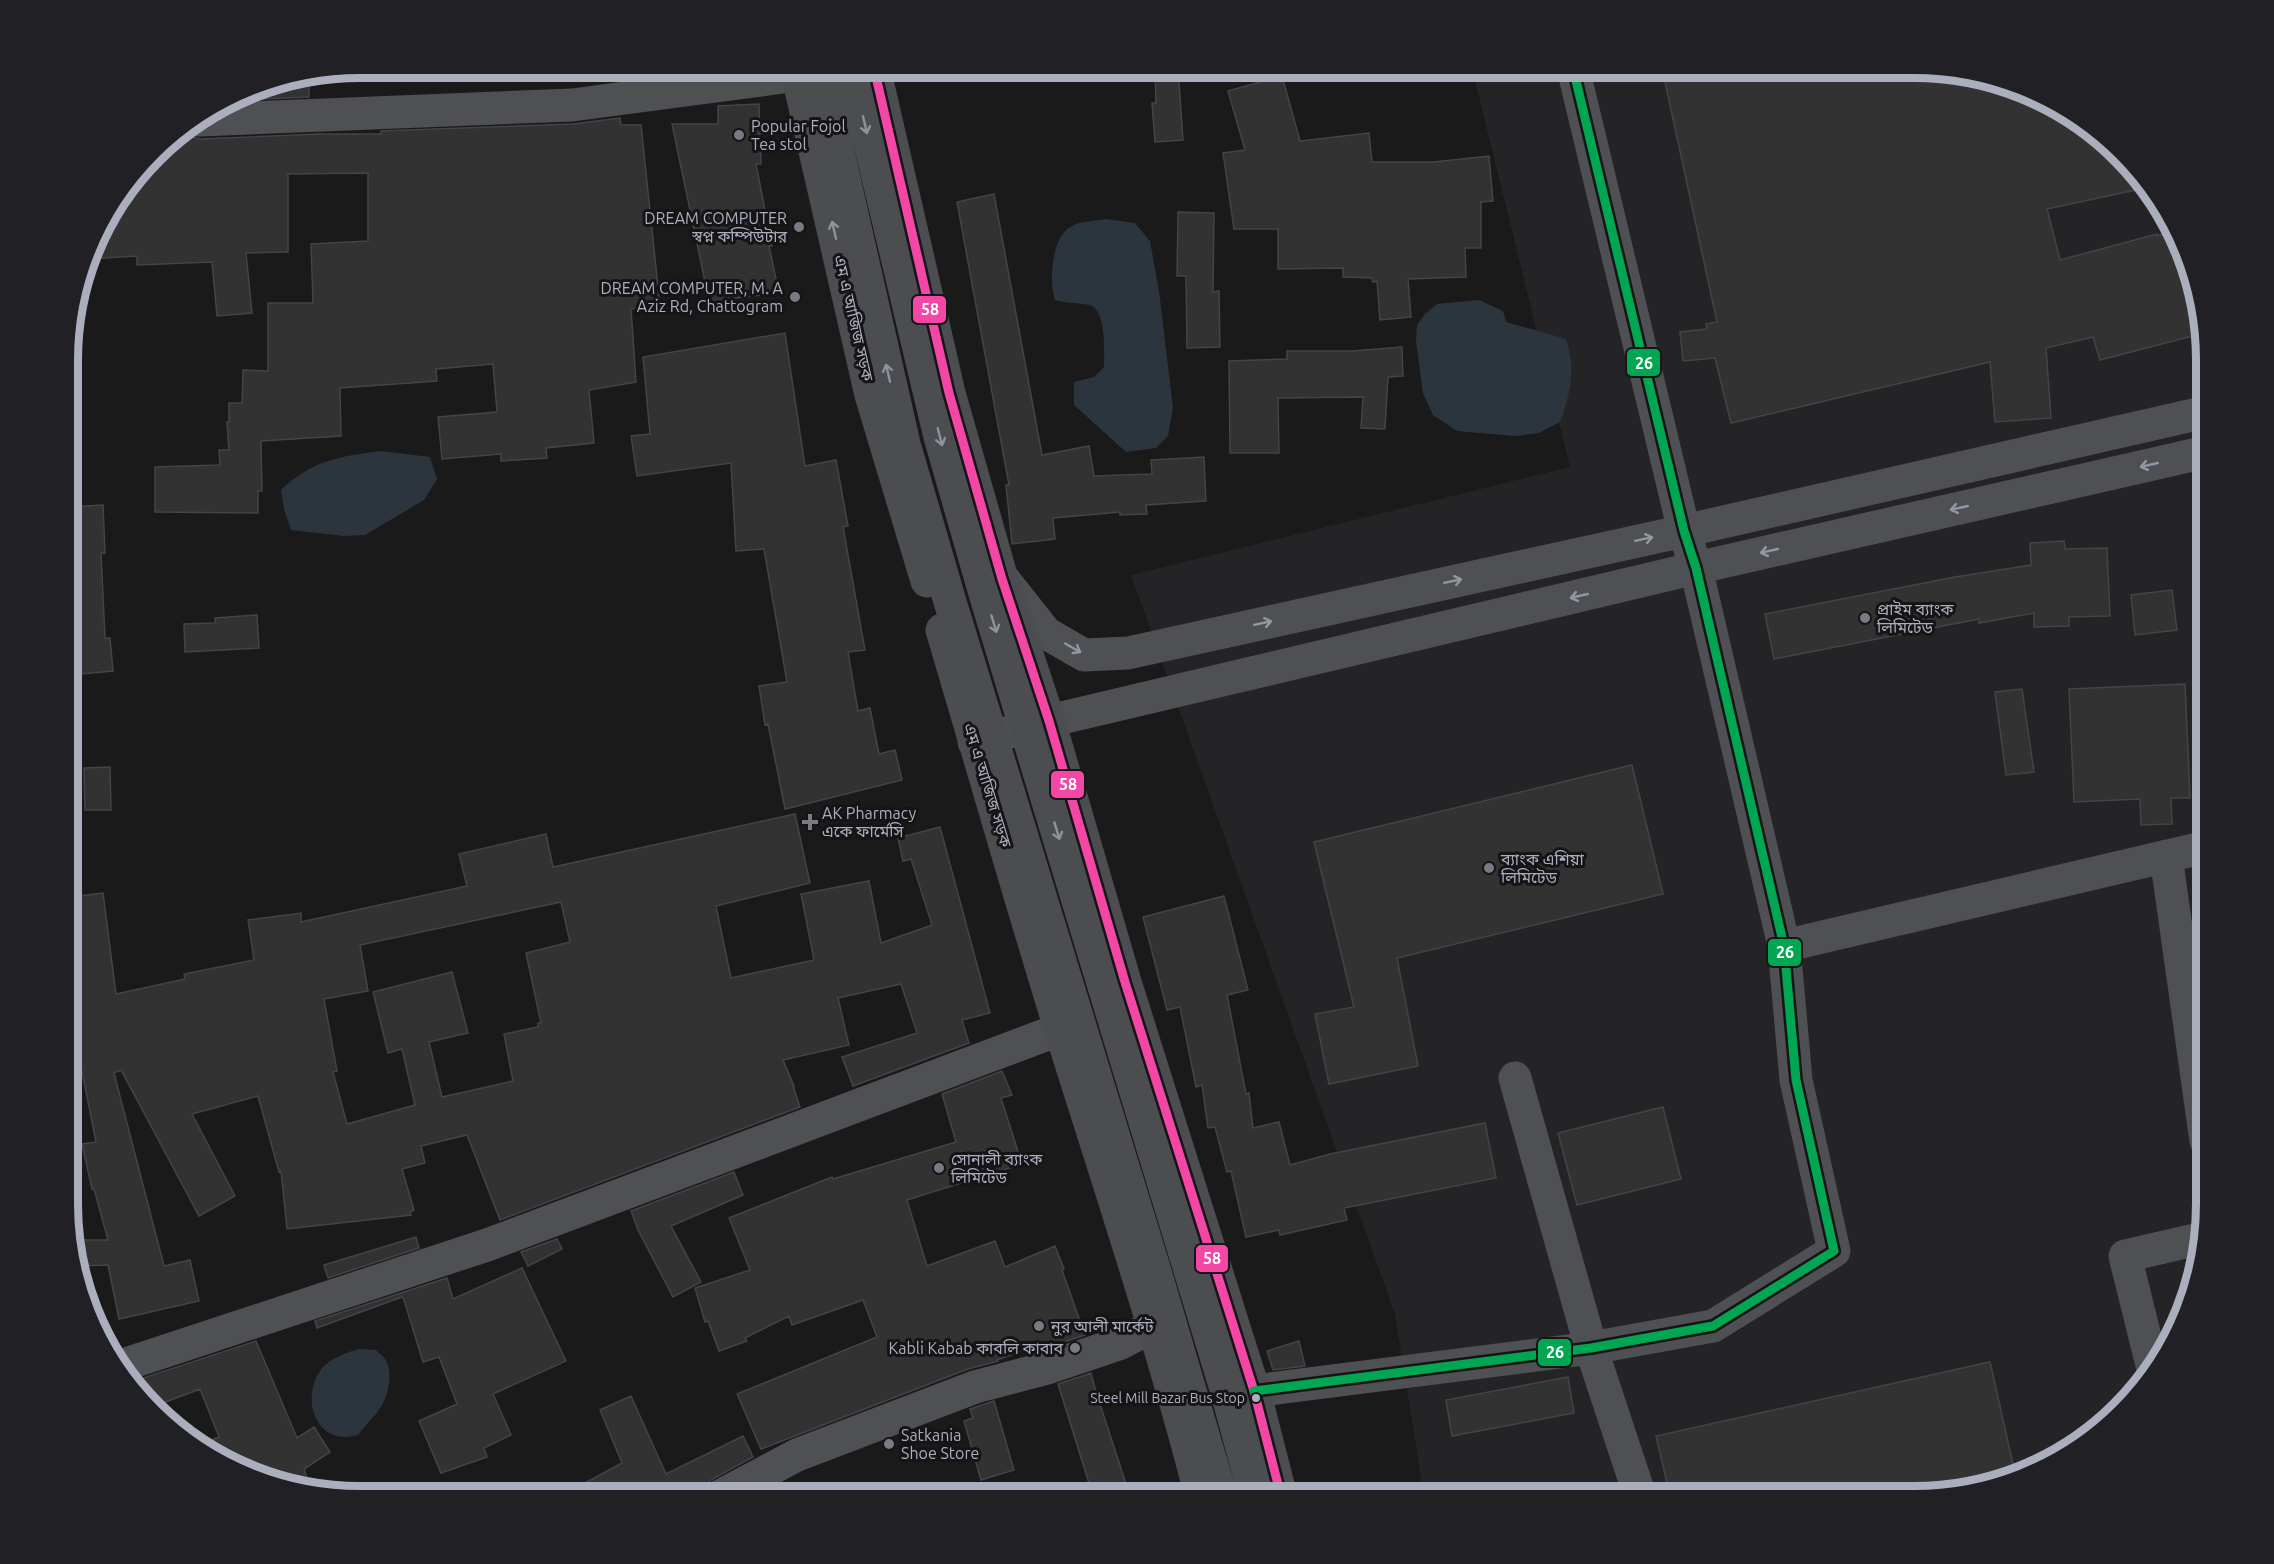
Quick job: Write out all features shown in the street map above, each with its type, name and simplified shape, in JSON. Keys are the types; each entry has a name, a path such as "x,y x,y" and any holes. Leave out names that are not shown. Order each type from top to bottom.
{"highway":[{"path":"806,78 904,444 951,605 1154,1268 1218,1486"},
{"path":"854,78 940,437 1226,1389 1252,1486"}],"main road":[{"name":"এম এ আজিজ সড়ক","path":"806,78 871,395 1060,1029 1153,1326 1198,1486"},
{"path":"876,78 949,393 1002,579 1049,721 1125,982 1254,1391 1278,1486"}],"street":[{"path":"213,119 572,105 751,78"},
{"path":"1254,1391 1591,1348 1713,1326 1834,1251 1796,1080 1784,946 1696,568 1684,531 1575,78"},
{"path":"1002,579 1046,633 1084,655 1128,653 1684,531 2196,414"},
{"path":"974,742 1049,721 1696,568 2196,454"},
{"path":"1784,946 2196,848"},
{"path":"2166,856 2196,1070"},
{"path":"127,1364 487,1245 1060,1029"},
{"path":"1515,1078 1591,1348 1637,1486"},
{"path":"2150,1359 2125,1256 2194,1240"},
{"path":"739,1486 797,1455 975,1387 1047,1368 1121,1343 1153,1326"}],"shaded area":[{"path":"1474,78 1914,78 1969,83 2022,99 2071,125 2086,136 2114,160 2138,188 2149,203 2175,252 2191,305 2196,360 2196,1204 2194,1241 2175,1312 2149,1361 2138,1376 2114,1404 2086,1428 2071,1439 2022,1465 1969,1481 1914,1486 1422,1486 1395,1314 1131,575 1570,467"},
{"path":"1105,219 1135,223 1150,241 1159,291 1173,408 1168,436 1156,448 1126,452 1074,405 1074,382 1094,377 1104,367 1102,322 1095,308 1089,305 1055,300 1052,282 1053,260 1065,231 1080,223"},
{"path":"1479,300 1503,311 1506,322 1566,339 1571,361 1571,380 1560,422 1539,433 1515,436 1457,431 1433,415 1423,393 1416,342 1417,325 1437,304"},
{"path":"381,451 430,457 437,479 424,500 365,535 344,536 291,530 281,490 304,472 328,461"},
{"path":"360,1349 376,1350 386,1360 389,1381 386,1395 380,1409 358,1435 343,1437 331,1434 322,1427 312,1406 315,1380 322,1368 330,1361"}],"building":[{"path":"1155,78 1179,78 1183,140 1155,142 1152,103 1156,103"},
{"path":"1283,78 1300,141 1369,133 1372,162 1433,162 1489,156 1493,201 1481,202 1481,248 1465,248 1466,277 1408,279 1411,317 1380,320 1377,281 1373,282 1372,278 1343,277 1343,268 1278,269 1278,229 1234,229 1223,153 1245,150 1228,91"},
{"path":"1664,78 1951,80 2005,93 2039,107 2086,136 2114,160 2139,189 2047,209 2060,260 2157,234 2157,236 2166,234 2181,269 2191,305 2195,335 2100,360 2093,337 2046,348 2051,418 1995,422 1990,362 1731,423 1715,358 1683,361 1680,332 1707,329 1706,324 1717,322"},
{"path":"309,82 309,97 251,99"},
{"path":"759,104 761,164 756,164 779,293 709,301 672,124 718,124 718,106"},
{"path":"620,118 621,125 641,125 660,306 631,309 636,382 589,390 594,443 546,448 547,458 501,461 501,454 442,459 438,417 497,412 493,364 436,369 437,381 340,388 341,436 261,441 262,491 258,491 258,513 155,512 155,467 220,465 219,450 229,450 227,422 229,422 229,403 242,403 243,370 268,371 268,303 313,303 311,244 368,241 368,173 288,174 288,252 246,253 252,313 217,316 212,262 137,265 137,256 97,259 125,203 160,160 189,135 200,139 381,134 381,131 573,124"},
{"path":"994,194 1042,455 1089,446 1094,476 1152,474 1151,460 1204,457 1206,501 1146,505 1147,514 1120,515 1120,512 1053,518 1055,539 1012,544 1006,485 1009,485 957,202"},
{"path":"1178,212 1214,213 1213,292 1219,291 1220,347 1187,348 1186,276 1177,276"},
{"path":"785,333 805,466 836,460 848,526 843,527 865,650 848,652 858,711 870,708 879,754 895,750 902,780 785,809 768,724 765,725 759,686 787,682 764,549 736,551 731,463 637,476 631,436 650,434 643,357"},
{"path":"1402,347 1403,376 1388,377 1385,429 1361,428 1363,397 1278,398 1279,453 1230,453 1229,361 1287,359 1287,351 1353,351"},
{"path":"103,505 105,553 101,553 105,638 110,638 113,671 78,674 78,507"},
{"path":"2064,541 2065,549 2107,548 2110,616 2069,617 2069,626 2034,627 2034,613 1979,623 1979,619 1774,659 1765,614 1955,577 2031,565 2030,543"},
{"path":"2172,590 2177,630 2135,635 2131,595"},
{"path":"257,615 259,648 185,652 184,624 215,623 215,618"},
{"path":"2185,684 2190,798 2171,798 2172,824 2141,825 2140,799 2074,802 2069,689"},
{"path":"2022,689 2034,772 2006,775 1995,692"},
{"name":"ব্যাংক এশিয়া লিমিটেড","path":"1632,765 1663,894 1397,958 1418,1066 1329,1084 1315,1014 1354,1007 1314,842"},
{"path":"110,767 111,810 85,810 84,768"},
{"path":"795,814 810,883 716,906 731,978 814,960 801,894 869,881 881,943 932,925 911,859 903,861 898,838 940,827 990,1013 962,1020 969,1043 853,1086 842,1057 917,1033 901,984 838,998 849,1045 783,1060 800,1107 500,1220 467,1135 421,1146 425,1163 402,1169 414,1210 410,1212 411,1215 287,1229 281,1171 279,1172 258,1096 192,1114 235,1196 199,1216 121,1070 114,1073 164,1266 190,1260 199,1301 119,1319 108,1265 85,1266 80,1241 108,1240 94,1189 92,1189 82,1144 96,1142 78,1051 78,896 103,893 116,994 185,979 184,974 254,960 248,920 301,913 301,922 467,886 459,854 546,834 553,867","holes":["561,902 570,942 526,953 541,1023 538,1023 538,1027 504,1034 513,1081 442,1097 429,1042 468,1033 452,972 373,992 388,1053 402,1049 415,1105 347,1124 333,1072 337,1071 324,999 368,991 360,945"]},
{"path":"1224,896 1248,990 1227,995 1246,1094 1249,1093 1253,1128 1279,1122 1290,1165 1330,1154 1485,1123 1496,1178 1344,1208 1347,1220 1280,1235 1279,1230 1246,1237 1231,1171 1227,1172 1215,1127 1208,1128 1202,1085 1196,1087 1180,1007 1167,1010 1143,917"},
{"path":"1002,1071 1012,1095 1001,1098 1022,1164 907,1200 927,1266 995,1241 1005,1267 1055,1246 1085,1335 1046,1348 1045,1343 998,1361 968,1369 761,1449 737,1394 877,1337 863,1300 792,1325 789,1316 745,1338 747,1341 719,1351 708,1321 705,1322 695,1288 750,1270 729,1218 832,1177 833,1179 956,1142 942,1094"},
{"path":"1663,1107 1681,1179 1577,1205 1558,1133"},
{"path":"734,1172 743,1195 671,1226 701,1282 673,1297 638,1230 631,1211"},
{"path":"416,1237 419,1248 328,1278 324,1265"},
{"path":"557,1239 562,1249 528,1266 521,1252"},
{"path":"522,1268 566,1361 493,1394 511,1435 484,1448 487,1457 441,1473 419,1421 457,1404 439,1357 423,1362 402,1297 317,1328 315,1321 447,1278 453,1299"},
{"path":"256,1341 297,1438 314,1427 330,1452 304,1469 308,1482 252,1465 207,1441 219,1437 200,1389 160,1404 139,1379"},
{"path":"1299,1341 1305,1366 1273,1370 1267,1351"},
{"path":"1990,1362 2014,1468 1969,1481 1914,1486 1668,1486 1656,1436"},
{"path":"1091,1373 1127,1486 1090,1486 1058,1384"},
{"path":"1568,1377 1574,1413 1452,1436 1446,1400"},
{"path":"631,1396 666,1474 743,1436 753,1457 711,1480 705,1486 579,1486 622,1463 600,1410"},
{"path":"994,1401 1014,1470 981,1480 964,1421 973,1418 970,1409"}],"transit line":[{"name":"58","path":"876,78 949,393 1002,579 1049,721 1125,982 1254,1391 1278,1486"},
{"name":"26","path":"1254,1391 1591,1348 1713,1326 1834,1251 1796,1080 1784,946 1696,568 1684,531 1575,78"}],"place":[{"name":"Popular Fojol Tea stol","path":"739,135"},
{"name":"DREAM COMPUTER স্বপ্ন কম্পিউটার","path":"799,227"},
{"name":"DREAM COMPUTER, M. A Aziz Rd, Chattogram","path":"795,297"},
{"name":"প্রাইম ব্যাংক লিমিটেড","path":"1865,618"},
{"name":"AK Pharmacy একে ফার্মেসি","path":"810,822"},
{"name":"ব্যাংক এশিয়া লিমিটেড","path":"1489,868"},
{"name":"সোনালী ব্যাংক লিমিটেড","path":"939,1168"},
{"name":"নুর আলী মার্কেট","path":"1039,1326"},
{"name":"Kabli Kabab কাবলি কাবাব","path":"1075,1348"},
{"name":"Steel Mill Bazar Bus Stop","path":"1256,1398"},
{"name":"Satkania Shoe Store","path":"889,1444"}]}
